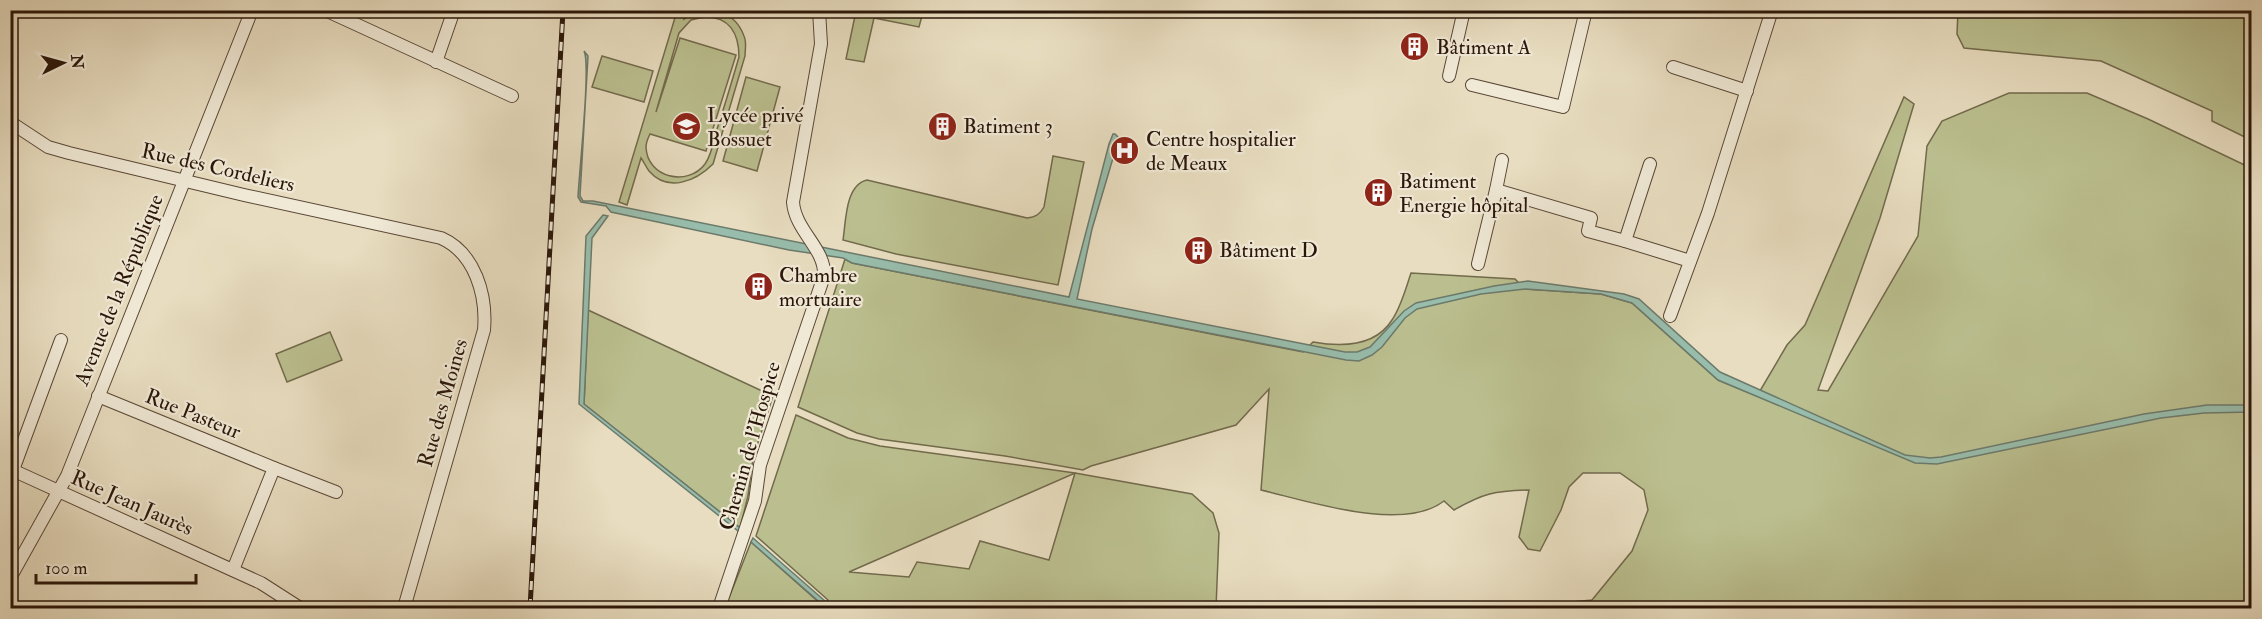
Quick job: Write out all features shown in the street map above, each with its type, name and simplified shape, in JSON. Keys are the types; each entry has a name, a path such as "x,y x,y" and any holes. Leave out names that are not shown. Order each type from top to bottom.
{"street":[{"name":"Avenue de la République","path":"10,578 59,491 252,10"},
{"path":"325,10 348,15 436,62 512,96"},
{"path":"436,62 454,10"},
{"name":"Chemin de l'Hospice","path":"719,609 755,501 760,465 824,276 821,260 798,224 793,202 821,44 819,10"},
{"path":"1449,76 1464,10"},
{"path":"1472,85 1563,106 1586,10"},
{"path":"1670,316 1708,213 1772,10"},
{"path":"1672,68 1747,91"},
{"name":"Rue des Cordeliers","path":"10,122 48,147 183,182 424,234"},
{"path":"1478,264 1502,160"},
{"path":"1625,242 1650,164"},
{"path":"1496,190 1591,218 1588,231 1690,261"},
{"name":"Rue des Moines","path":"404,609 477,358 486,315 485,301 478,280 457,247 441,238 424,234"},
{"path":"12,470 61,340"},
{"name":"Rue Pasteur","path":"98,396 336,492"},
{"path":"233,570 274,468"},
{"name":"Rue Jean Jaurès","path":"12,470 261,583 300,609"}],"shaded area":[{"path":"915,10 923,12 919,27 874,18 864,62 846,59 856,11"},
{"path":"677,11 686,12 684,19 710,11 727,15 734,20 744,36 745,56 713,164 690,179 673,183 657,178 649,171 641,158 627,205 619,202","holes":["713,17 726,23 735,34 739,57 705,164 698,171 689,175 670,176 653,166 648,158 646,145 650,134 706,151 736,55 680,38 656,112 679,33 691,20"]},
{"path":"1958,11 2251,11 2251,140 2212,121 2212,111 2101,61 1964,48 1957,34"},
{"path":"584,51 588,56 580,196 583,201 593,201 1069,297 1109,144 1115,134 1119,138 1092,229 1077,299 1345,352 1357,352 1370,347 1404,311 1416,303 1494,286 1528,281 1624,294 1639,299 1720,372 1905,455 1930,458 2144,414 2207,405 2251,405 2251,412 2204,413 2161,418 1937,464 1915,463 1718,380 1632,303 1601,294 1525,289 1481,294 1417,309 1405,318 1382,347 1372,355 1359,361 1346,360 852,263 843,258 789,250 611,212 606,206 581,202 578,197 586,76"},
{"path":"602,56 653,71 644,102 592,87"},
{"path":"746,77 780,87 757,171 723,161"},
{"path":"2009,93 2087,93 2251,168 2251,608 1538,608 1541,605 1592,600 1632,551 1648,510 1644,490 1620,473 1583,473 1569,487 1561,510 1540,551 1528,549 1519,537 1529,490 1490,494 1454,510 1444,501 1426,510 1405,514 1380,514 1329,507 1261,490 1269,389 1236,425 1083,470 1005,456 879,439 857,433 798,407 845,259 852,263 1303,352 1313,342 1357,343 1376,336 1385,329 1395,315 1411,273 1515,279 1525,289 1601,294 1632,303 1718,380 1757,396 1787,345 1805,325 1904,97 1914,104 1880,218 1818,390 1828,391 1918,236 1927,146 1942,121"},
{"path":"1053,156 1084,162 1058,285 896,254 843,240 851,196 860,183 867,180 1027,218 1035,216 1044,207"},
{"path":"603,215 608,216 592,238 584,404 744,531 743,535 579,404 586,236"},
{"path":"588,310 773,396 753,458 748,496 740,528 584,404"},
{"path":"330,332 342,360 287,382 276,354"},
{"path":"796,415 848,438 880,446 1075,473 1192,494 1213,513 1219,533 1216,608 725,608 751,542 823,606 828,600 756,536","holes":["1075,473 1049,560 980,541 969,569 917,562 909,577 849,572"]},
{"path":"753,538 833,608 824,606 751,542"}],"railway":[{"path":"530,608 563,10"}],"place":[{"name":"Bâtiment A","path":"1415,47"},
{"name":"Batiment 3","path":"942,126"},
{"name":"Lycée privé Bossuet","path":"686,127"},
{"name":"Centre hospitalier de Meaux","path":"1125,151"},
{"name":"Batiment Energie hôpital","path":"1378,193"},
{"name":"Bâtiment D","path":"1198,250"},
{"name":"Chambre mortuaire","path":"758,287"}]}
